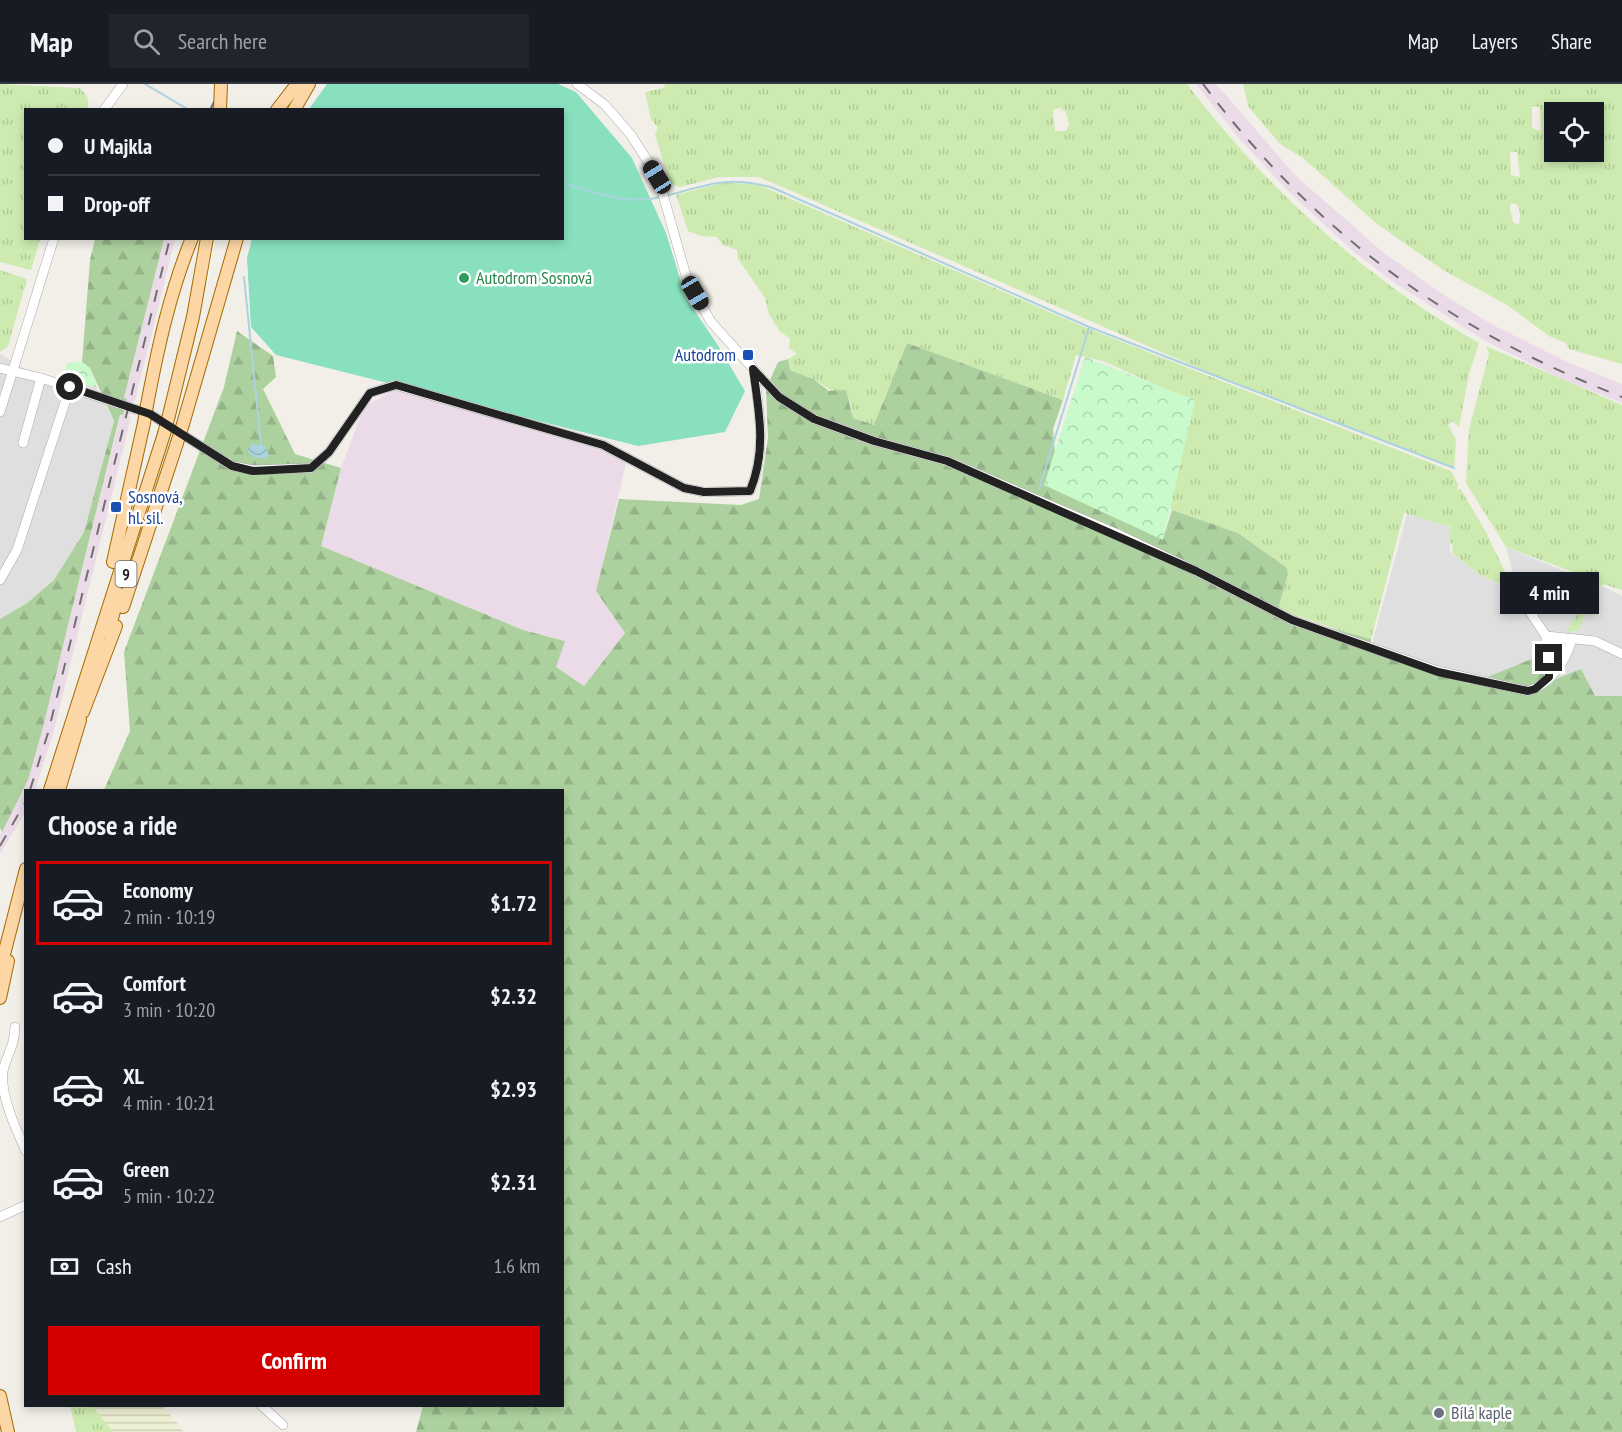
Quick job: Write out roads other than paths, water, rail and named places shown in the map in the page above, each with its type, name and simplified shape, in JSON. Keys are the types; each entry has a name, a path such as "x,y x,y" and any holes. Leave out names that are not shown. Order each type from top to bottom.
{"main road":[{"path":"219,108 221,84"},
{"path":"279,108 297,84"},
{"path":"295,108 309,84"},
{"name":"9","path":"91,659 166,314 177,275 191,240"},
{"name":"9","path":"59,789 133,549 164,434 200,282 207,240"},
{"name":"9","path":"83,712 144,549 236,240"},
{"name":"9","path":"50,789 164,434"},
{"path":"0,970 24,878"},
{"path":"0,998 24,906"},
{"path":"0,1396 8,1432"}],"street":[{"path":"577,84 605,105 631,135 657,177 669,211 687,279 711,322 779,397 814,419 874,441 947,461 1196,571 1292,620 1358,645 1469,680 1528,691 1535,689 1549,677 1558,646 1568,638"},
{"path":"105,108 120,88"},
{"path":"0,412 53,240"},
{"path":"0,368 41,378 150,414 232,466 253,471 311,468 329,452 370,393 396,385 603,445 684,488 704,492 750,491 759,470 762,440 753,369"},
{"path":"23,443 41,378"},
{"path":"0,580 17,550 70,387"},
{"path":"1522,600 1546,636 1549,677"},
{"path":"1546,636 1595,641 1622,654"},
{"path":"15,1027 14,1047 2,1074 5,1096 24,1146"},
{"path":"0,1217 24,1206"},
{"path":"263,1407 283,1425"}],"water":[{"path":"252,444 265,446 269,455 265,458 254,458 247,450"}],"waterway":[{"path":"145,84 186,108"},
{"path":"666,196 706,185 729,182 771,187 1089,327 1454,468"},
{"path":"564,184 623,199 661,197"},
{"path":"244,277 261,445"},
{"path":"1039,489 1089,328"}],"railway":[{"path":"211,108 223,84"},
{"path":"1203,84 1246,138 1292,187 1339,231 1390,271 1443,308 1499,340 1559,370 1622,397"},
{"path":"30,789 48,733 170,240"},
{"path":"0,846 24,804"}],"place":[{"name":"Autodrom Sosnová","path":"464,278"},
{"name":"Autodrom","path":"748,355"},
{"name":"Sosnová, hl. sil.","path":"116,507"},
{"name":"Bílá kaple","path":"1439,1413"}]}
